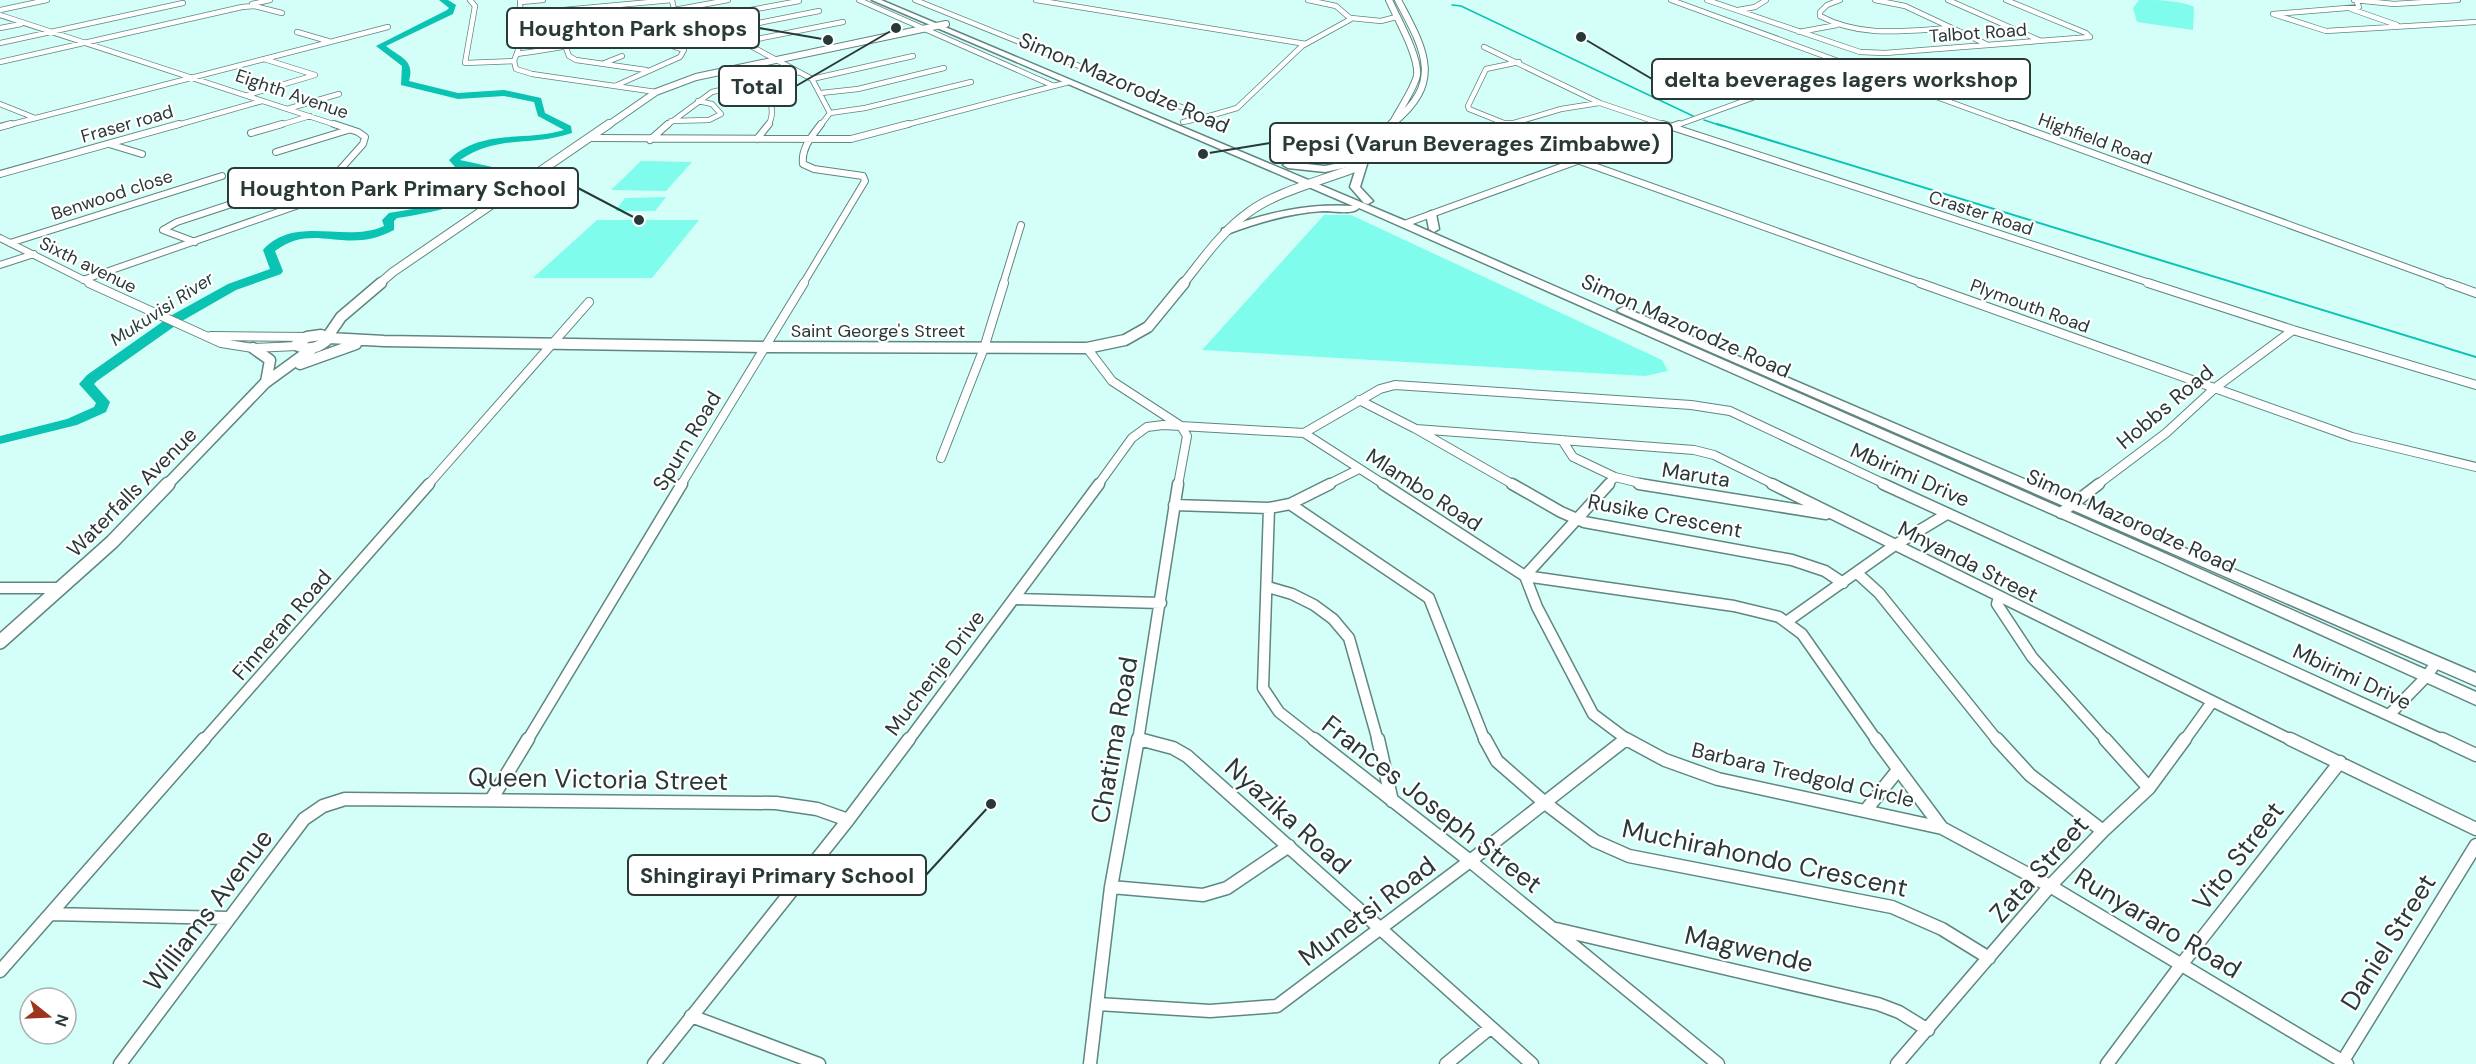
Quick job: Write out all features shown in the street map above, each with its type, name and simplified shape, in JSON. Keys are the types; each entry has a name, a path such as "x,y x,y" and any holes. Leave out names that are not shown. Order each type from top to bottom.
{"highway":[{"name":"Simon Mazorodze Road","path":"875,0 1371,207 1434,229 2130,536 2159,555 2476,699"},
{"name":"Simon Mazorodze Road","path":"895,0 946,24 1288,165 1316,183"},
{"path":"1288,165 1325,169 1363,161 1355,187 1371,207"},
{"path":"1226,231 1264,216 1306,208 1371,207"},
{"path":"1431,214 1434,229"},
{"name":"Simon Mazorodze Road","path":"1409,222 1447,243 2066,509 2476,680"}],"main road":[{"path":"1389,0 1413,56 1417,74 1412,90 1394,116 1392,124"},
{"path":"1363,161 1392,124 1407,113 1422,91 1428,75 1423,56 1398,0"},
{"path":"310,336 341,317 393,272 656,92 678,82 723,71 946,24"},
{"name":"Saint George's Street","path":"310,336 384,341 554,344 1086,348 1125,340 1148,327 1226,231 1260,205 1347,172 1363,161"},
{"path":"328,337 341,317"},
{"name":"Waterfalls Avenue","path":"287,364 300,341 310,336"},
{"name":"Waterfalls Avenue","path":"0,642 62,588 154,500 265,384 287,364 326,342 328,337"},
{"name":"Saint George's Street","path":"298,347 384,341"},
{"path":"265,384 303,362 356,344"},
{"path":"253,348 270,360 270,369 265,384"}],"street":[{"path":"0,10 47,0"},
{"path":"0,62 270,0"},
{"path":"470,0 475,6 465,63 514,61"},
{"path":"543,0 520,1 520,38 514,61 516,69 525,73 656,92"},
{"path":"520,14 672,0 674,10 691,26 742,42 812,79 830,113"},
{"path":"674,10 728,0"},
{"path":"859,0 1055,86"},
{"path":"915,0 1206,117"},
{"path":"1036,0 1306,44"},
{"path":"1308,0 1336,6 1351,18 1381,21 1397,19"},
{"name":"Highfield Road","path":"1671,0 2476,293"},
{"name":"Talbot Road","path":"1707,0 1850,50 1868,53 2090,38 2086,33 2006,0"},
{"path":"1736,10 1755,7 1766,0"},
{"path":"1837,25 1820,15 1826,6 1840,0"},
{"path":"1875,0 1897,3 1988,45"},
{"path":"1948,0 2043,42"},
{"path":"2355,0 2388,4 2458,0"},
{"path":"2355,0 2360,6 2349,9 2273,14 2322,31 2476,22"},
{"path":"2410,0 2420,3"},
{"path":"686,22 799,1"},
{"path":"0,43 183,3"},
{"path":"246,6 282,13"},
{"path":"2349,9 2402,27"},
{"path":"710,32 819,11"},
{"path":"520,26 629,14"},
{"name":"Eighth Avenue","path":"0,15 363,134 363,144 318,197 196,242 83,280"},
{"path":"901,18 912,16"},
{"path":"1183,122 1239,106 1306,44 1351,18"},
{"path":"946,24 963,20"},
{"path":"742,42 843,22"},
{"path":"0,28 23,23"},
{"path":"1770,36 1837,25 1877,32 1950,28"},
{"path":"520,38 632,26"},
{"path":"0,127 388,27"},
{"path":"297,32 330,42"},
{"path":"517,54 641,39 664,42 684,50 685,52 680,57 615,86"},
{"name":"Craster Road","path":"1484,47 1600,103 1672,128 2293,330 2476,386"},
{"path":"566,48 569,56 576,60 649,71"},
{"path":"602,65 622,56"},
{"path":"812,79 913,56"},
{"path":"248,95 315,75 264,59"},
{"path":"1519,62 1486,69 1467,106 1469,109 1504,123 1514,123 1561,109 1600,103"},
{"path":"1409,222 1845,64"},
{"path":"821,93 858,88 944,68"},
{"path":"650,140 698,101 720,89 799,72"},
{"path":"755,82 765,88 774,113 774,118 757,140"},
{"path":"810,140 830,113 866,108 970,82"},
{"path":"590,138 841,140 1069,82"},
{"path":"287,109 339,94"},
{"name":"Fraser road","path":"0,174 262,101"},
{"path":"671,121 709,120 721,114 712,104 698,101"},
{"path":"0,104 35,118"},
{"path":"251,133 309,116"},
{"path":"276,152 349,130"},
{"name":"Spurn Road","path":"491,800 865,181 863,176 814,169 803,164 801,159 810,140"},
{"path":"109,144 142,154"},
{"name":"Plymouth Road","path":"1577,160 2374,444 2476,467"},
{"name":"Benwood close","path":"10,243 222,176"},
{"path":"196,242 163,230 177,222 265,193 326,187"},
{"path":"941,458 984,348 1021,225"},
{"name":"Sixth avenue","path":"0,238 83,280 221,343 253,348 298,347"},
{"path":"0,265 34,255"},
{"name":"Finneran Road","path":"0,971 554,344 588,302"},
{"name":"Hobbs Road","path":"2066,509 2166,433 2215,388 2293,330"},
{"path":"202,336 310,336"},
{"path":"1086,348 1112,381 1181,426"},
{"name":"Mbirimi Drive","path":"1304,433 1380,388 1395,385 1715,408 1730,411 1947,514 1969,521 2476,754"},
{"name":"Rusike Crescent","path":"1359,400 1416,429 1577,519 1605,527 1792,560 1825,571 1843,583"},
{"name":"Muchenje Drive","path":"654,1064 848,820 1015,599 1132,438 1147,427 1181,426 1304,433"},
{"name":"Chatima Road","path":"1090,1064 1111,887 1138,740 1161,603 1174,505 1187,436 1181,426"},
{"name":"Mnyanda Street","path":"1416,429 1706,453 2476,829"},
{"name":"Mlambo Road","path":"1304,433 1525,576"},
{"name":"Maruta","path":"1562,440 1573,457 1615,477 1640,484 1838,516"},
{"path":"1174,505 1269,508 1290,504 1359,469"},
{"path":"1525,576 1615,477"},
{"name":"Muchirahondo Crescent","path":"1290,504 1429,598 1485,740 1497,761 1545,803 1594,841 1629,856 1892,907 1934,923 1989,958"},
{"name":"Frances Joseph Street","path":"1269,508 1263,688 1269,700 1279,712 1554,928 1718,1064"},
{"path":"1525,576 1734,606 1765,612 1789,620 1895,545 1947,514"},
{"path":"1857,573 1879,593 2022,766 2057,797 2103,831"},
{"name":"Barbara Tredgold Circle","path":"1525,576 1537,607 1593,714 1626,739 1665,760 1718,779 1942,828"},
{"path":"1268,587 1311,601 1340,624 1349,638 1385,765 1392,801"},
{"path":"0,588 62,588"},
{"path":"1999,597 1997,604 2032,657 2149,788"},
{"path":"1015,599 1161,603"},
{"name":"Barbara Tredgold Circle","path":"1789,620 1802,634 1942,828"},
{"path":"2390,714 2426,677 2436,663"},
{"name":"Zata Street","path":"1896,1064 1928,1030 2050,886 2103,831 2149,788 2212,702"},
{"name":"Munetsi Road","path":"1098,1004 1213,1012 1247,1011 1277,1006 1381,930 1626,739"},
{"name":"Nyazika Road","path":"1138,740 1173,748 1187,756 1532,1064"},
{"name":"Vito Street","path":"2107,1064 2181,964 2340,762"},
{"path":"1866,810 1898,770"},
{"name":"Queen Victoria Street","path":"345,799 776,803 817,809 848,820"},
{"name":"Williams Avenue","path":"120,1064 304,819 322,806 345,799"},
{"name":"Runyararo Road","path":"1942,828 2050,886 2343,1063"},
{"name":"Daniel Street","path":"2343,1063 2476,845"},
{"path":"1111,887 1203,895 1227,888 1289,846"},
{"path":"51,914 228,918"},
{"name":"Magwende","path":"1554,928 1878,1004 1899,1012 1928,1030"},
{"path":"691,1016 819,1064"},
{"path":"1446,1064 1490,1028"}],"green space":[{"path":"2139,0 2160,0 2194,7 2193,30 2137,22 2133,8"},
{"path":"641,161 692,162 666,191 611,190"},
{"path":"666,197 655,211 615,211 625,198"},
{"path":"1324,215 1351,215 1662,360 1668,371 1645,376 1202,350"},
{"path":"597,220 699,220 652,278 533,278"}],"waterway":[{"name":"Mukuvisi River","path":"0,440 72,422 101,409 103,402 86,384 92,378 177,318 232,287 277,271 269,250 284,239 308,233 349,236 377,234 390,228 388,220 393,215 433,209 491,187 496,179 493,170 459,165 454,160 472,149 492,141 550,136 569,131 568,128 541,114 538,100 504,93 458,96 404,83 408,70 406,65 380,46 450,12 453,7 443,0"},
{"path":"1452,5 1461,6 1693,116"},
{"path":"1704,120 1722,126"},
{"path":"1717,124 2476,357"}],"place":[{"name":"Total","path":"896,28"},
{"name":"delta beverages lagers workshop","path":"1581,37"},
{"name":"Houghton Park shops","path":"828,40"},
{"name":"Pepsi (Varun Beverages Zimbabwe)","path":"1203,154"},
{"name":"Houghton Park Primary School","path":"639,220"},
{"name":"Shingirayi Primary School","path":"991,804"}]}
